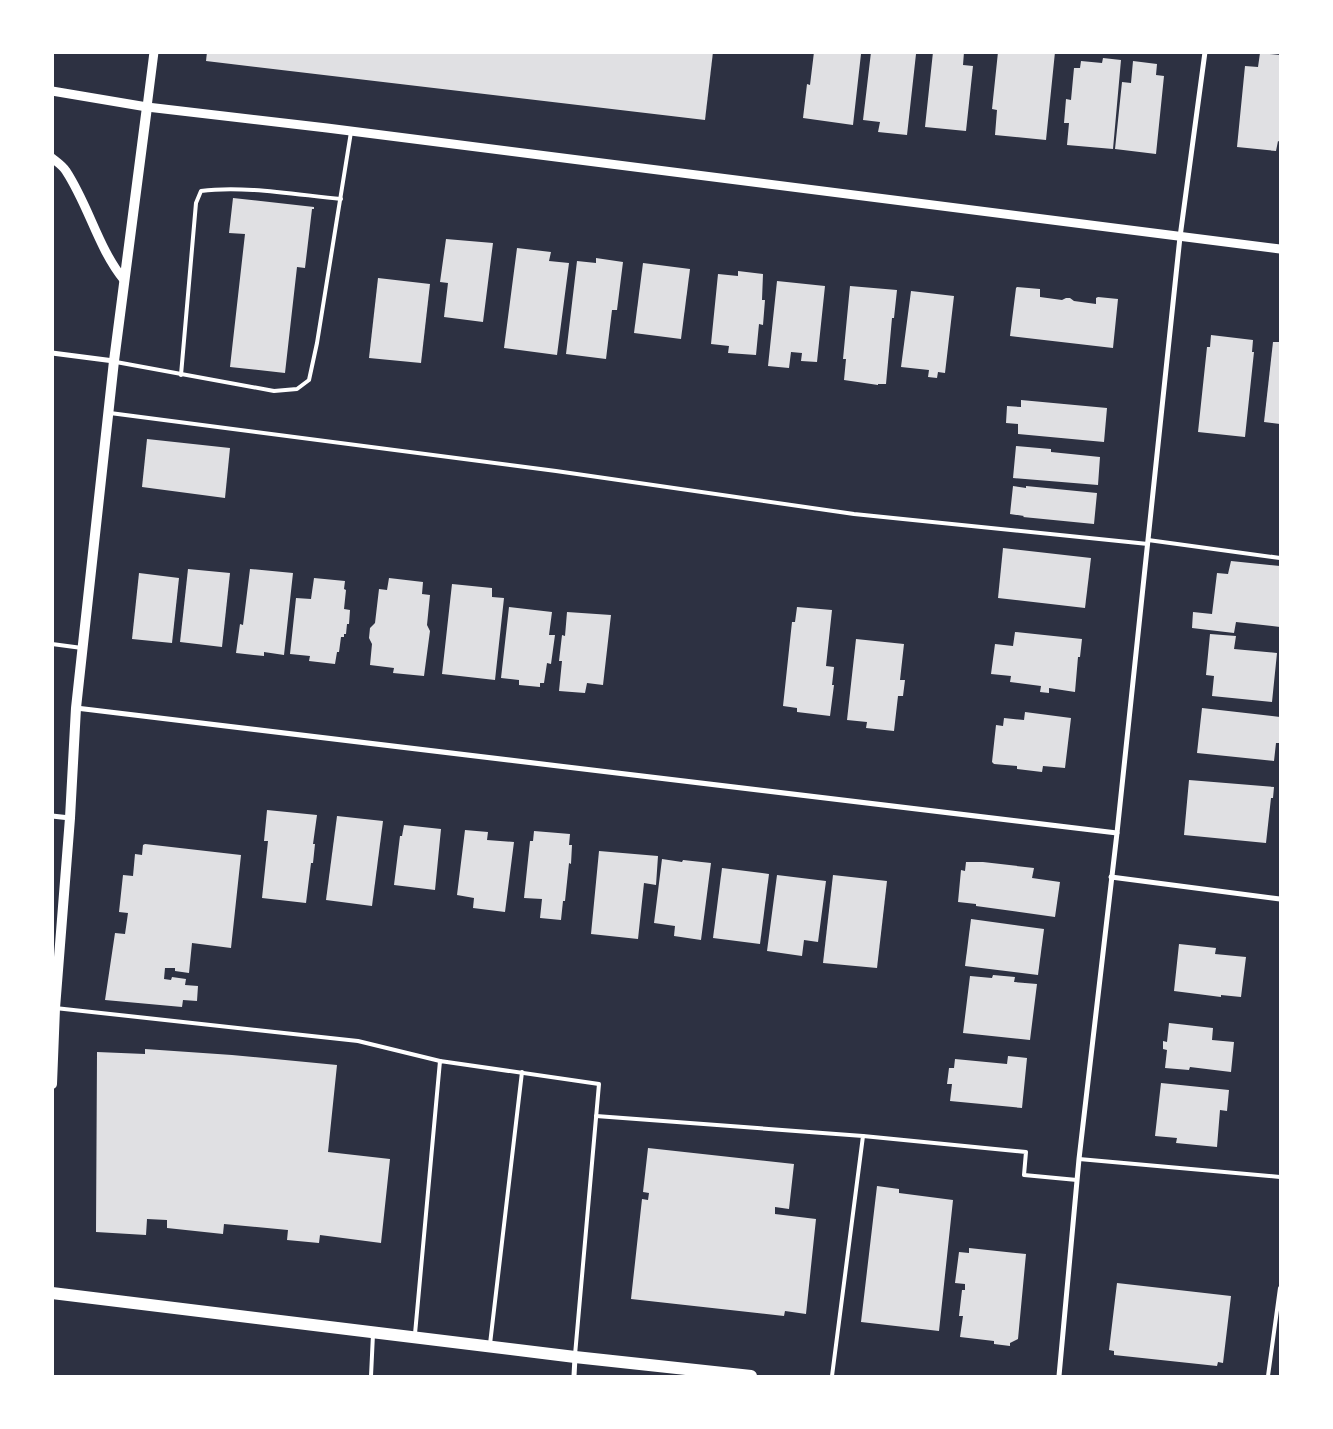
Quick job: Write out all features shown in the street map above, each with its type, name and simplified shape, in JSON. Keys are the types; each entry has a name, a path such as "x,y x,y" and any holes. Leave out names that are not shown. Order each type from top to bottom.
{"main road":[{"path":"52,1084 55,1008 70,818 76,708 114,361 147,107"},
{"path":"52,1293 574,1357 750,1376"}],"street":[{"path":"147,107 154,52"},
{"path":"1059,1376 1079,1158 1117,833 1180,237 1204,52"},
{"path":"52,91 147,107 351,131 1280,249"},
{"path":"52,158 66,170 115,268 124,280"},
{"path":"52,353 114,361"},
{"path":"76,708 1117,833"},
{"path":"52,816 70,818"},
{"path":"1111,877 1280,899"},
{"path":"574,1357 574,1376"}],"lane":[{"path":"114,361 180,375 274,391 297,389 309,380 318,343 351,131"},
{"path":"180,375 196,203 201,191 218,188 341,199"},
{"path":"108,413 556,471 854,514 1148,542 1280,558"},
{"path":"52,644 82,648"},
{"path":"55,1008 358,1041 440,1061 599,1084 574,1357"},
{"path":"415,1337 440,1061"},
{"path":"490,1346 522,1072"},
{"path":"596,1116 863,1136 1026,1152 1024,1175 1077,1180"},
{"path":"832,1376 863,1136"},
{"path":"1079,1158 1280,1177"},
{"path":"1268,1376 1280,1288"},
{"path":"371,1376 373,1332"}],"building":[{"path":"207,52 713,52 705,120 206,61"},
{"path":"814,52 855,52 861,54 853,125 803,118 807,84 810,85"},
{"path":"871,52 916,54 907,135 878,132 880,122 863,120"},
{"path":"933,52 964,52 963,65 973,66 966,131 925,127"},
{"path":"998,52 1055,52 1046,140 995,135 997,110 992,109"},
{"path":"1260,53 1280,55 1280,142 1278,141 1276,151 1237,147 1245,66 1258,67"},
{"path":"1103,58 1121,60 1113,149 1067,145 1069,123 1064,123 1066,99 1071,100 1074,68 1080,68 1081,61 1102,63"},
{"path":"1133,61 1157,64 1156,75 1164,76 1156,154 1115,149 1122,82 1131,83"},
{"path":"233,198 314,207 312,209 305,268 297,267 285,373 230,367 245,234 229,233"},
{"path":"446,239 493,243 483,322 444,317 448,283 440,282"},
{"path":"517,248 551,252 549,261 569,263 557,355 504,348"},
{"path":"596,258 623,262 617,310 612,310 606,359 566,354 577,261 596,263"},
{"path":"643,263 690,269 681,339 634,333"},
{"path":"738,271 763,274 762,300 765,300 763,325 759,324 756,355 728,353 729,346 711,344 718,274 738,276"},
{"path":"378,278 430,284 421,363 369,358"},
{"path":"777,281 825,286 817,362 801,361 802,353 791,352 789,368 768,366"},
{"path":"850,286 897,290 894,318 892,318 886,384 878,385 844,380 846,359 843,359"},
{"path":"1017,287 1040,289 1040,297 1062,300 1070,298 1074,301 1096,304 1096,298 1098,297 1118,299 1113,348 1010,336"},
{"path":"911,291 954,296 945,373 938,372 937,378 928,377 929,370 901,367"},
{"path":"1211,335 1253,340 1252,352 1254,352 1245,437 1198,432 1207,347 1210,347"},
{"path":"1273,342 1280,342 1280,424 1264,422"},
{"path":"1021,400 1107,408 1104,442 1018,434 1018,424 1006,423 1007,406 1021,407"},
{"path":"147,439 230,448 225,498 142,487"},
{"path":"1016,446 1051,449 1051,452 1100,457 1098,485 1013,478"},
{"path":"1013,486 1097,493 1094,524 1010,514"},
{"path":"1003,548 1091,558 1085,608 998,598"},
{"path":"1231,561 1280,566 1280,627 1236,622 1234,633 1192,628 1193,612 1212,614 1217,573 1228,574"},
{"path":"188,569 230,573 222,647 180,642"},
{"path":"250,569 293,573 284,655 264,652 264,656 236,653 240,624 243,625"},
{"path":"139,573 179,578 172,643 132,639"},
{"path":"314,578 345,581 344,609 350,610 349,624 347,624 346,634 344,634 344,637 341,637 335,664 309,661 310,656 290,654 296,598 311,599"},
{"path":"389,578 423,582 422,594 430,595 427,625 430,631 424,676 393,673 394,668 370,665 372,644 369,638 370,628 375,623 379,589 387,590"},
{"path":"452,584 492,588 492,597 504,598 495,680 442,674"},
{"path":"509,607 552,612 549,635 555,635 551,664 547,663 544,683 540,683 540,687 519,685 519,680 501,678"},
{"path":"797,607 832,610 826,666 834,667 830,716 797,712 797,708 783,706 792,622 795,622"},
{"path":"567,612 611,615 603,685 587,683 585,693 559,691 562,661 559,661 562,635 565,636"},
{"path":"1015,632 1082,639 1080,657 1078,657 1075,692 1049,688 1049,693 1040,692 1041,686 1010,682 1011,676 991,674 995,644 1013,646"},
{"path":"1210,634 1236,636 1234,649 1277,653 1272,702 1212,696 1214,676 1206,675"},
{"path":"856,639 904,644 900,680 905,680 903,696 898,696 894,731 866,728 867,722 847,720"},
{"path":"1202,708 1280,717 1280,743 1276,743 1274,761 1197,753"},
{"path":"1025,712 1071,718 1065,768 1043,766 1042,772 1017,769 1017,766 994,764 992,762 996,725 1003,726 1004,718 1024,720"},
{"path":"1189,780 1274,787 1266,843 1184,835"},
{"path":"267,810 317,815 313,844 315,844 313,863 311,863 306,903 262,898 268,841 264,841"},
{"path":"337,816 383,821 372,906 326,900"},
{"path":"404,825 441,829 435,890 394,885 400,836 402,836"},
{"path":"465,830 488,832 487,840 514,842 505,912 473,908 474,898 457,895"},
{"path":"534,831 570,834 569,845 572,845 571,864 569,863 561,920 540,918 542,899 524,898 530,841 533,841"},
{"path":"143,845 241,855 231,948 192,943 189,973 175,971 175,968 165,968 164,979 171,980 172,977 186,979 185,985 198,986 197,1001 183,1000 182,1007 105,1000 115,933 125,934 128,913 119,912 123,875 133,876 135,854 142,855"},
{"path":"599,851 658,856 656,885 644,883 638,939 591,934"},
{"path":"662,859 711,863 701,940 674,936 675,926 654,923"},
{"path":"966,862 1034,868 1032,878 1060,882 1055,917 958,902 961,870 965,871"},
{"path":"722,868 769,874 760,944 713,938"},
{"path":"777,875 826,881 818,942 804,940 802,956 767,951"},
{"path":"833,875 887,881 877,968 823,963"},
{"path":"971,919 1044,929 1038,975 965,966"},
{"path":"1179,944 1216,948 1215,954 1246,957 1241,997 1221,995 1221,997 1174,991"},
{"path":"993,975 1015,977 1014,982 1037,984 1030,1040 963,1033 970,976 992,978"},
{"path":"1169,1023 1213,1028 1212,1040 1234,1042 1231,1072 1190,1067 1189,1070 1165,1068 1167,1050 1163,1049 1163,1041 1167,1042"},
{"path":"145,1049 337,1065 328,1152 390,1159 381,1243 320,1235 319,1243 287,1240 288,1230 224,1224 223,1234 167,1228 167,1220 147,1219 146,1235 96,1232 97,1052 145,1054"},
{"path":"1008,1056 1027,1058 1022,1108 950,1101 952,1084 947,1084 949,1068 954,1068 955,1059 1007,1064"},
{"path":"1161,1083 1229,1090 1227,1111 1220,1110 1217,1147 1176,1143 1177,1138 1155,1136"},
{"path":"648,1148 794,1164 789,1209 775,1207 775,1214 816,1219 806,1314 785,1311 784,1316 631,1299 642,1199 648,1200 649,1193 643,1192"},
{"path":"877,1186 899,1189 899,1193 953,1200 939,1331 861,1322"},
{"path":"969,1248 1026,1254 1018,1339 1010,1343 1010,1346 994,1344 994,1341 960,1337 963,1316 959,1316 962,1290 965,1290 965,1284 955,1283 959,1252 969,1253"},
{"path":"1117,1283 1231,1296 1223,1363 1218,1362 1217,1366 1114,1355 1114,1351 1109,1350"}]}
